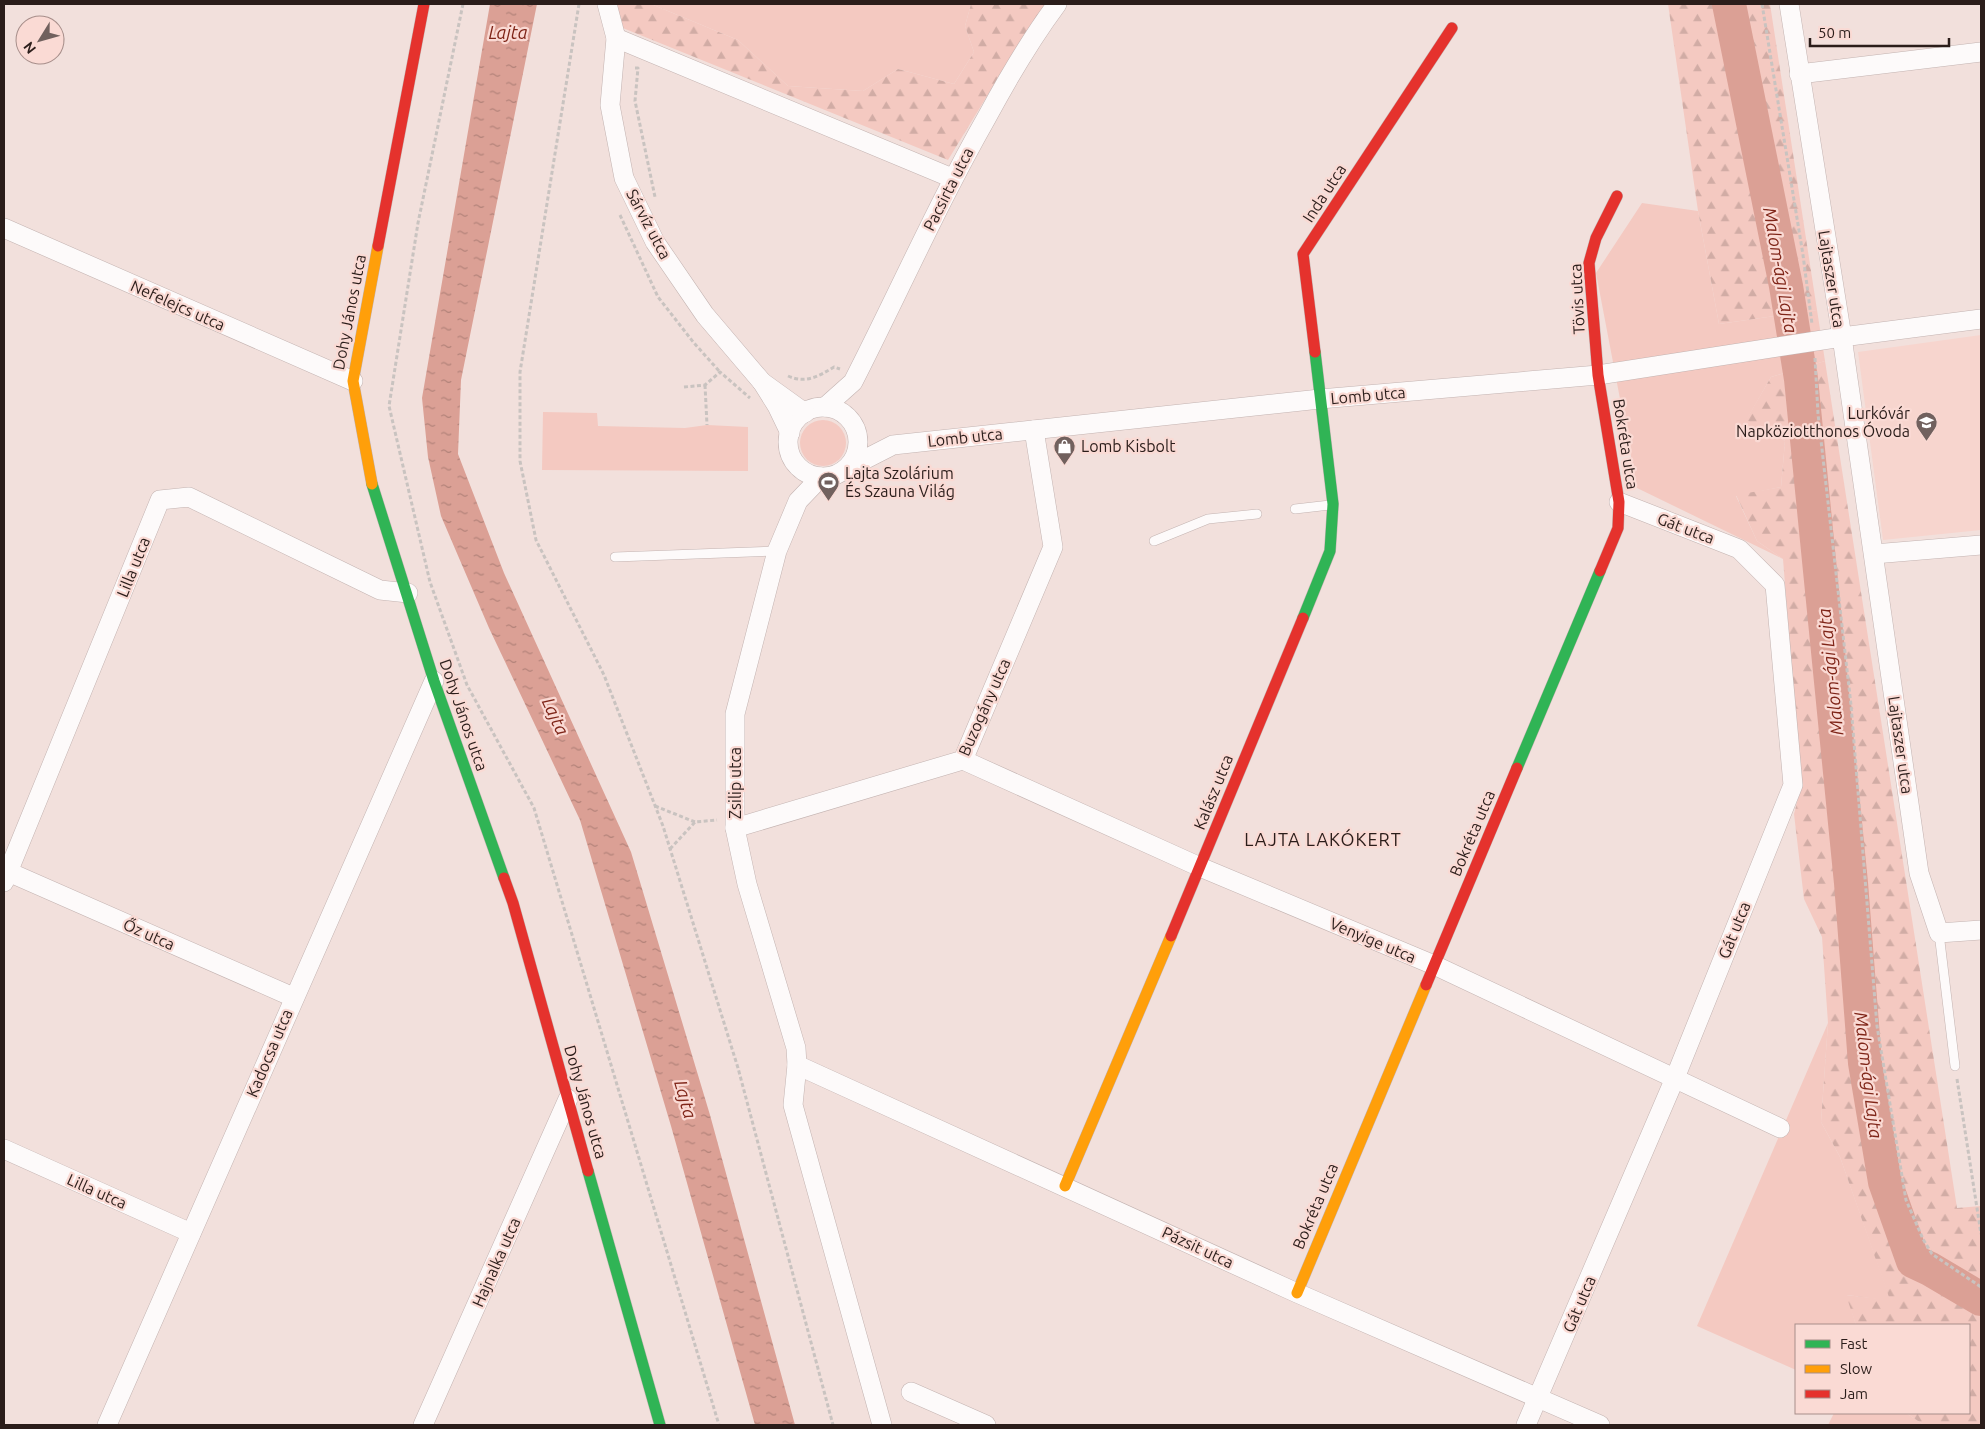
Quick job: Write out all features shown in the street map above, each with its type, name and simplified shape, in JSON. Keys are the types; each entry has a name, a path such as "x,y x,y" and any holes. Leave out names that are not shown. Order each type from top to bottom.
{"street":[{"name":"Dohy János utca","path":"424,4 353,381 372,484 408,593 434,681 512,904 660,1425"},
{"name":"Sárvíz utca","path":"607,4 616,38 610,105 624,178 655,242 704,315 766,387"},
{"name":"Pacsirta utca","path":"854,379 952,178 1002,89 1057,4"},
{"name":"Lajtaszer utca","path":"1789,4 1842,337 1918,872 1939,933"},
{"name":"Inda utca","path":"1320,399 1303,254 1452,28"},
{"path":"616,38 952,178"},
{"path":"1799,74 1981,52"},
{"name":"Tövis utca","path":"1598,375 1589,264 1596,238 1617,196"},
{"name":"Nefelejcs utca","path":"4,228 353,381"},
{"name":"Lomb utca","path":"893,445 1320,399 1598,375 1814,341 1981,319"},
{"name":"Bokréta utca","path":"1297,1293 1618,528 1619,502 1598,375"},
{"path":"825,407 854,379"},
{"path":"846,469 854,458 858,446 853,425 854,379"},
{"path":"766,387 805,413"},
{"path":"766,387 790,433"},
{"name":"Kalász utca","path":"1065,1186 1200,867 1330,551 1333,504 1320,399"},
{"path":"825,407 838,410 853,425 893,445 834,475 821,477 808,473 797,465 790,453 788,440 792,427 800,416 811,409 825,407"},
{"name":"Buzogány utca","path":"735,823 963,760 1053,547 1034,430"},
{"path":"797,465 798,501"},
{"path":"798,501 821,477"},
{"name":"Lilla utca","path":"5,875 160,500 190,497 380,590 408,593"},
{"name":"Zsilip utca","path":"798,501 777,551 735,714 735,823 747,884 796,1048 797,1066 793,1105 882,1425"},
{"name":"Gát utca","path":"1526,1425 1675,1078 1793,785 1775,585 1739,549 1619,502"},
{"path":"1874,554 1981,545"},
{"name":"Kadocsa utca","path":"106,1425 293,997 434,681"},
{"name":"Venyige utca","path":"963,760 1200,867 1434,965 1780,1128"},
{"name":"Őz utca","path":"5,875 293,997"},
{"path":"1939,933 1981,930"},
{"name":"Pázsit utca","path":"797,1066 1065,1186 1297,1293 1600,1425"},
{"name":"Hajnalka utca","path":"423,1425 568,1099"},
{"name":"Lilla utca","path":"4,1149 191,1232"},
{"path":"910,1392 986,1425"}],"lane":[{"path":"1295,509 1333,504"},
{"path":"1154,541 1208,519 1256,514"},
{"path":"615,557 777,551"},
{"path":"1939,933 1955,1066"}],"path":[{"path":"463,4 418,223 389,406 430,582 467,685 534,808 719,1425"},
{"path":"580,4 520,372 520,461 536,540 604,675 670,850 738,1068 833,1425"},
{"path":"1762,4 1803,255 1814,341 1818,414 1852,714 1877,1026 1906,1200 1923,1239 1932,1254 1981,1287"},
{"path":"613,67 638,68 636,101 657,206"},
{"path":"684,386 705,385 720,372 749,399 784,375 796,380 816,378 834,366 854,379"},
{"path":"705,385 707,425"},
{"path":"655,806 695,822 735,823"},
{"path":"670,850 695,822"},
{"path":"1955,1066 1977,1196 1981,1234"}],"shaded area":[{"name":"Lurkóvár Napköziotthonos Óvoda","path":"1981,335 1981,530 1883,540 1858,352"}],"green space":[{"path":"605,4 651,4 738,40 788,86 863,91 898,69 954,84 974,52 965,26 971,4 1048,4 1023,37 948,160 608,22"},
{"path":"651,4 971,4 965,26 974,52 954,84 898,69 863,91 788,86 738,40"},
{"path":"1668,4 1770,4 1817,310 1719,324 1698,211"},
{"path":"1642,203 1698,211 1719,324 1817,310 1825,361 1771,377 1747,419 1785,441 1781,487 1736,496 1757,541 1783,559 1637,488 1596,273"},
{"path":"1825,361 1957,1208 1981,1206 1981,1425 1924,1425 1908,1414 1970,1414 1970,1324 1856,1324 1846,1295 1890,1300 1840,1157 1821,1122 1828,1023 1822,937 1804,899 1794,814 1801,787 1783,559 1757,541 1736,495 1781,487 1785,441 1746,420 1771,377"},
{"path":"543,412 597,413 598,426 685,428 707,425 748,427 748,471 542,470"},
{"path":"828,420 840,426 845,434 845,452 840,460 832,465 818,466 806,460 801,452 800,438 806,426 814,421"},
{"path":"1828,1023 1821,1122 1840,1157 1891,1301 1847,1295 1856,1324 1795,1324 1795,1370 1697,1326"},
{"path":"1834,1414 1908,1414 1924,1425 1828,1425"}],"water":[{"name":"Lajta","path":"490,4 537,4 461,380 458,454 504,573 631,852 710,1115 795,1425 755,1425 671,1126 580,820 489,628 441,516 428,457 422,398"}],"waterway":[{"name":"Malom-ági Lajta","path":"1729,4 1786,286 1801,379 1851,883 1865,1063 1885,1182 1913,1261 1981,1299"}],"traffic: fast":[{"path":"1303,618 1330,551 1333,504 1315,352"},
{"path":"372,484 434,681 504,878"},
{"path":"1517,768 1600,571"},
{"path":"588,1171 660,1425"}],"traffic: slow":[{"path":"372,484 353,381 378,246"},
{"path":"1065,1186 1171,936"},
{"path":"1297,1293 1426,985"}],"traffic: jam":[{"path":"378,246 424,4"},
{"path":"1315,352 1303,254 1452,28"},
{"path":"1600,571 1618,528 1619,502 1598,375 1589,263 1596,238 1617,196"},
{"path":"1171,936 1303,618"},
{"path":"1426,985 1517,768"},
{"path":"504,878 513,903 588,1171"}],"place":[{"name":"Lurkóvár Napköziotthonos Óvoda","path":"1926,441"},
{"name":"Lomb Kisbolt","path":"1065,465"},
{"name":"Lajta Szolárium És Szauna Világ","path":"829,501"}],"district":[{"name":"LAJTA LAKÓKERT","path":"1323,839"}]}
